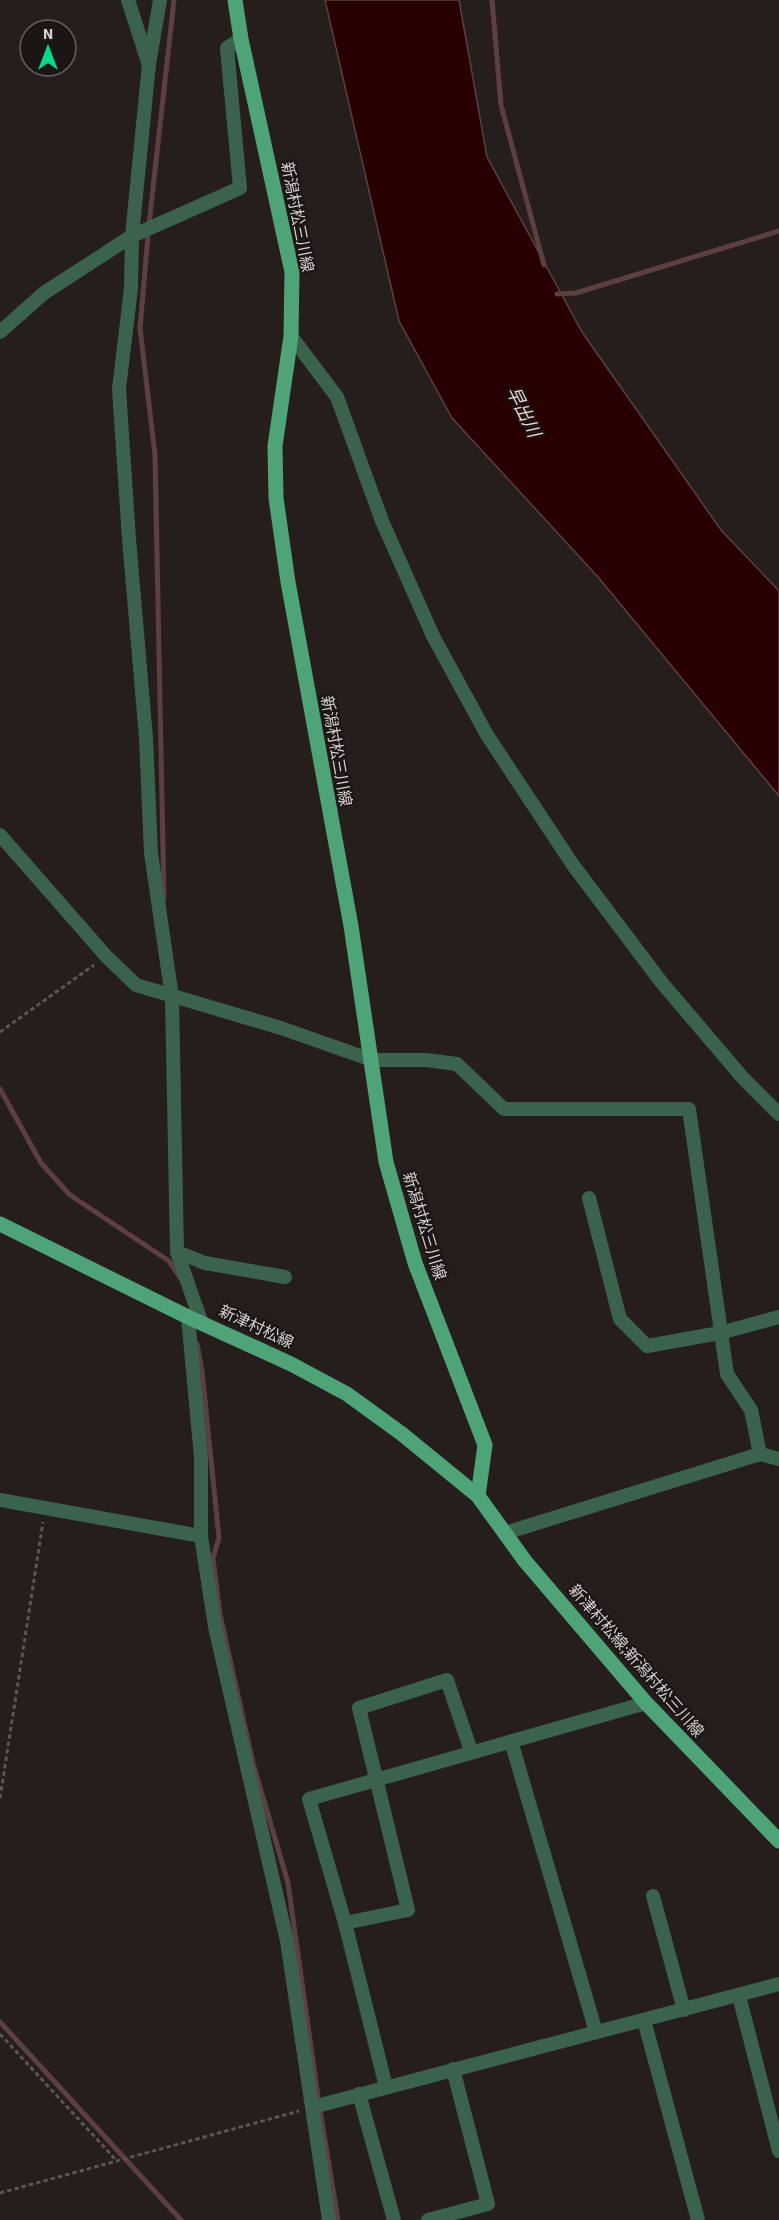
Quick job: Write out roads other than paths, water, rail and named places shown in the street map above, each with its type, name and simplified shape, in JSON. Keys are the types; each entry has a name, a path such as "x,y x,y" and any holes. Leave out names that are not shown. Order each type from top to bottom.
{"main road":[{"name":"新潟村松三川線","path":"235,0 241,39 292,272 291,336 275,446 276,498 288,582 351,926 387,1162 414,1263 485,1445 477,1496"},
{"name":"新津村松線","path":"0,1224 347,1394 477,1496"},
{"name":"新津村松線;新潟村松三川線","path":"477,1496 646,1703 779,1841"}],"street":[{"path":"128,0 149,64"},
{"path":"160,0 149,64 132,236 131,288 119,388 146,738 151,853 172,997 177,1252 194,1319 201,1457 201,1536 215,1627 287,1941 329,2220"},
{"path":"0,332 44,294 132,236 240,188 227,48 241,39"},
{"path":"291,336 337,397 387,532 433,636 488,735 573,865 662,983 743,1078 779,1114"},
{"path":"0,835 105,956 136,985 281,1028 372,1060 426,1060 457,1064 504,1109 689,1110 727,1374 751,1410 760,1454"},
{"path":"589,1198 620,1319 647,1346 720,1333 779,1317"},
{"path":"177,1252 205,1263 285,1277"},
{"path":"505,1533 760,1454 779,1459"},
{"path":"0,1500 201,1536"},
{"path":"345,1923 408,1910 359,1708 447,1680 471,1751"},
{"path":"386,2087 345,1923 309,1799 646,1703"},
{"path":"511,1741 596,2032"},
{"path":"653,1896 684,2010"},
{"path":"313,2107 453,2068 779,1984"},
{"path":"739,1996 779,2151"},
{"path":"644,2020 698,2220"},
{"path":"428,2220 443,2218 488,2204 453,2068"},
{"path":"359,2094 394,2220"}],"water":[{"name":"早出川","path":"325,0 459,0 487,157 582,332 721,530 779,591 779,796 598,577 452,418 399,321"}],"waterway":[{"path":"164,899 155,455 140,328 174,0"},
{"path":"492,0 501,105 544,265"},
{"path":"557,294 576,293 779,231"},
{"path":"0,1089 41,1163 70,1195 169,1261 181,1279"},
{"path":"197,1344 202,1371 219,1538 213,1558 220,1614 253,1763 288,1883 338,2220"},
{"path":"0,2022 181,2220"}]}
